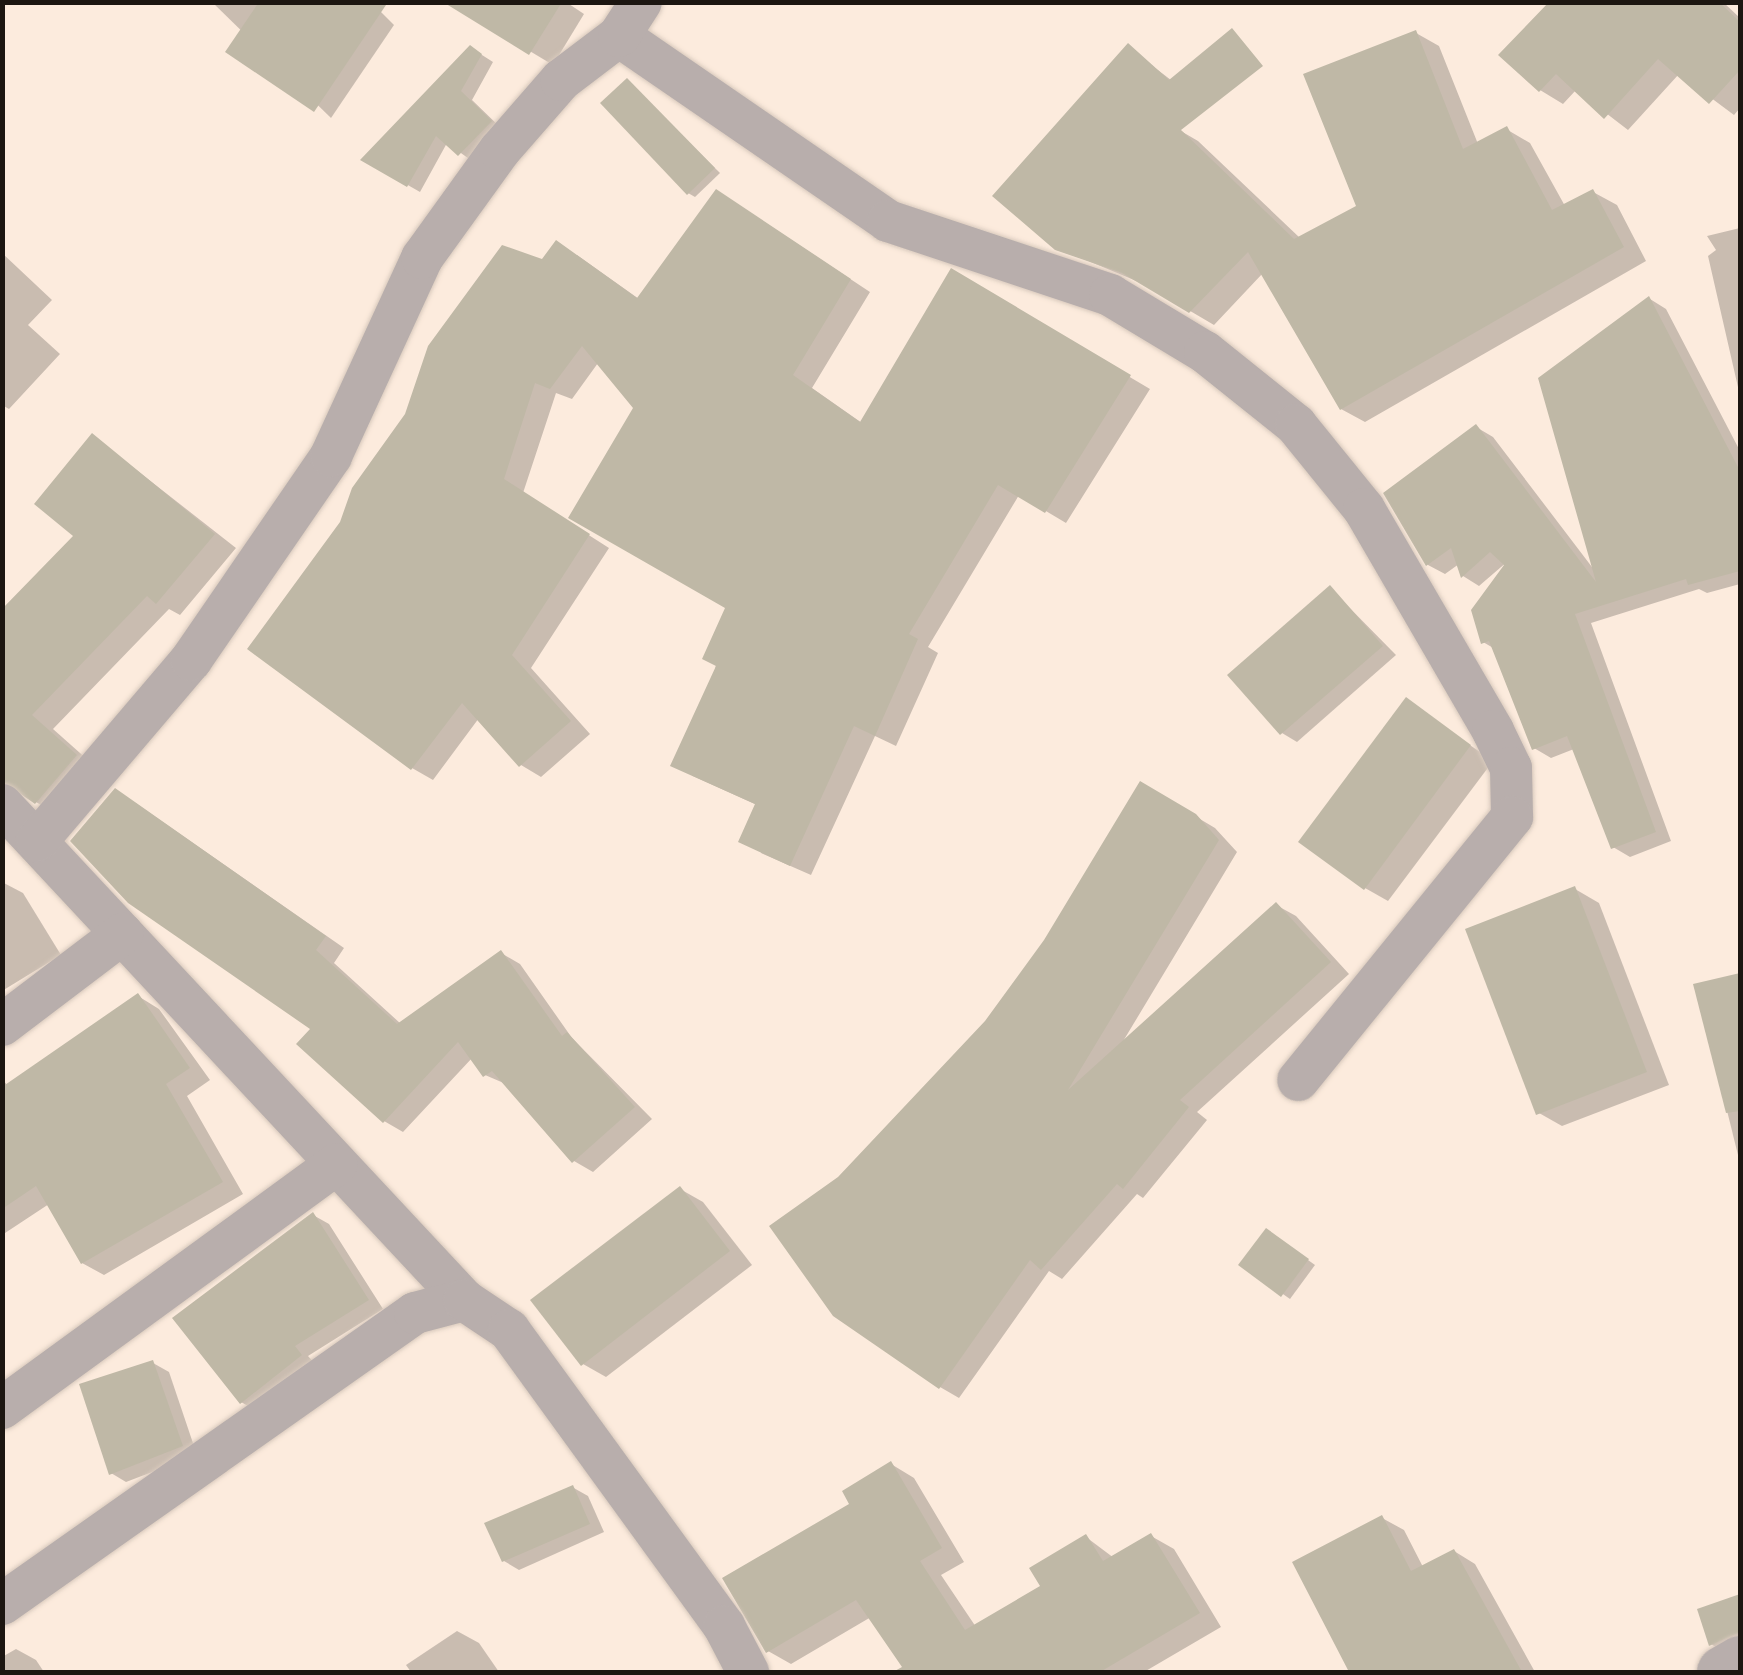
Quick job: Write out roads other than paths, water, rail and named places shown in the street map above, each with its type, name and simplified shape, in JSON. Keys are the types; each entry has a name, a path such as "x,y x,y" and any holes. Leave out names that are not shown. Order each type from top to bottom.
{"street":[{"path":"37,841 191,660 331,456 422,258 488,165 561,80 630,20 888,221 1110,295 1205,352 1296,425 1364,509 1494,731 1511,768 1512,817 1298,1080"},
{"path":"2,805 464,1300 509,1330 724,1626 748,1672"},
{"path":"2,1024 122,934"},
{"path":"2,1408 336,1164"},
{"path":"2,1604 416,1313 464,1300"},
{"path":"1722,1672 1740,1662"}]}
